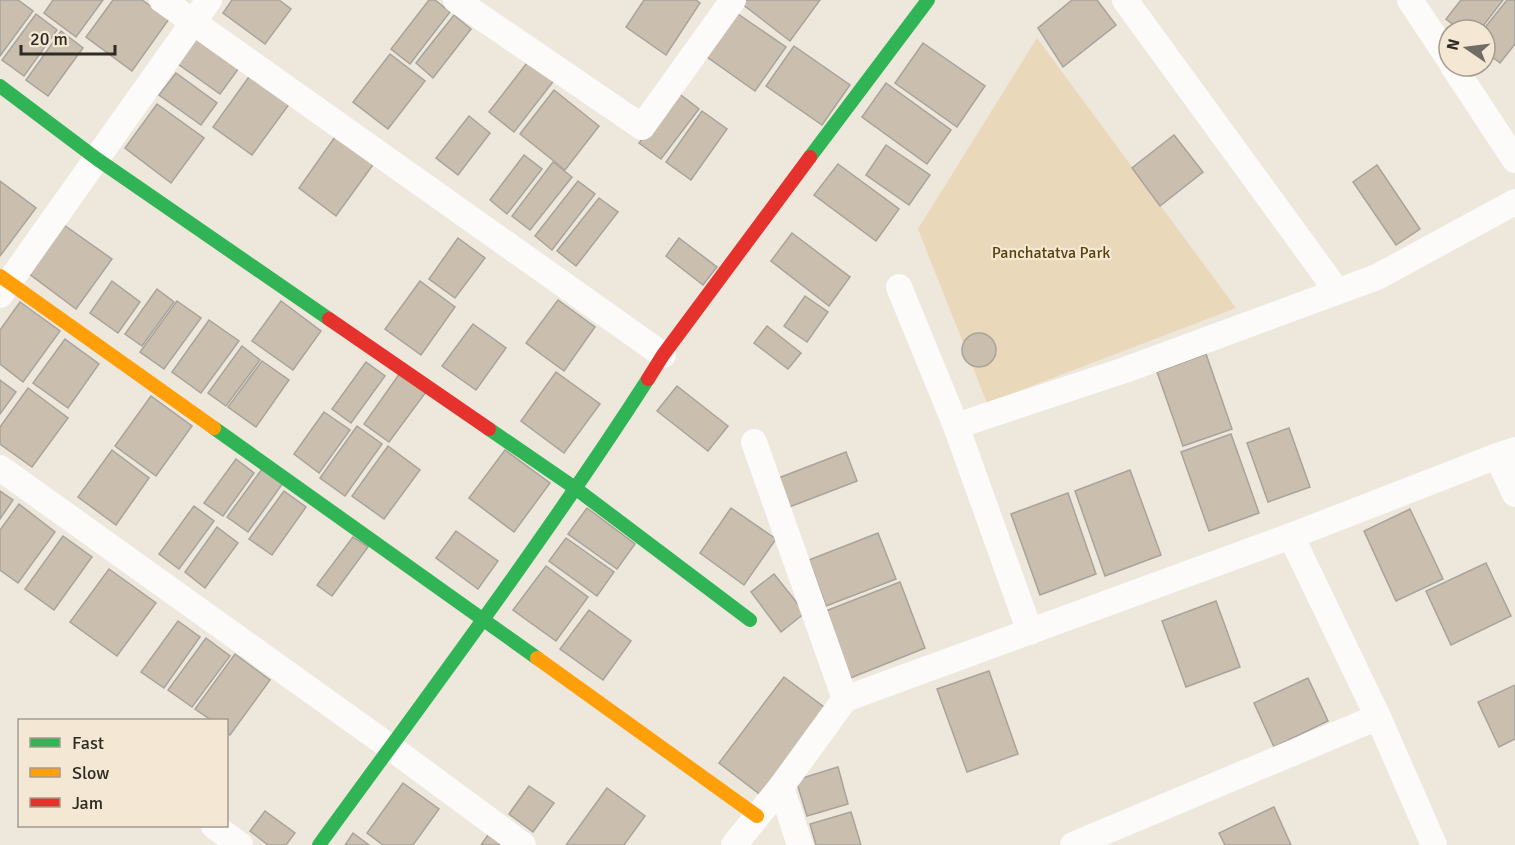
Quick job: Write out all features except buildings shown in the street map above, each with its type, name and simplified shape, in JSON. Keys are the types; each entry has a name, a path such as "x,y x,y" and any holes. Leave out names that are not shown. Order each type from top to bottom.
{"street":[{"path":"162,0 663,355"},
{"path":"209,0 97,159 3,284 483,619 757,816"},
{"path":"456,0 642,127 731,1"},
{"path":"319,845 598,456 663,355 928,0"},
{"path":"1125,0 1337,291"},
{"path":"1410,0 1437,41"},
{"path":"1462,78 1515,160"},
{"path":"0,86 97,159 575,488 750,620"},
{"path":"956,426 1125,369 1377,277 1515,202"},
{"path":"899,287 956,426 1030,632"},
{"path":"754,442 844,699"},
{"path":"734,845 781,787 844,699 1291,536 1506,453 1515,494"},
{"path":"0,468 523,845"},
{"path":"1291,536 1378,717 1434,845"},
{"path":"1073,845 1378,717"},
{"path":"781,787 800,845"},
{"path":"217,827 240,845"}],"green space":[{"name":"Panchatatva Park","path":"1037,38 1236,308 987,403 918,229"}],"traffic: fast":[{"path":"810,157 928,0"},
{"path":"0,86 97,159 329,319"},
{"path":"319,845 528,556 648,379"},
{"path":"214,428 537,658"},
{"path":"489,429 575,488 750,620"}],"traffic: slow":[{"path":"0,276 214,428"},
{"path":"537,658 757,816"}],"traffic: jam":[{"path":"648,379 663,355 810,157"},
{"path":"329,319 489,429"}]}
